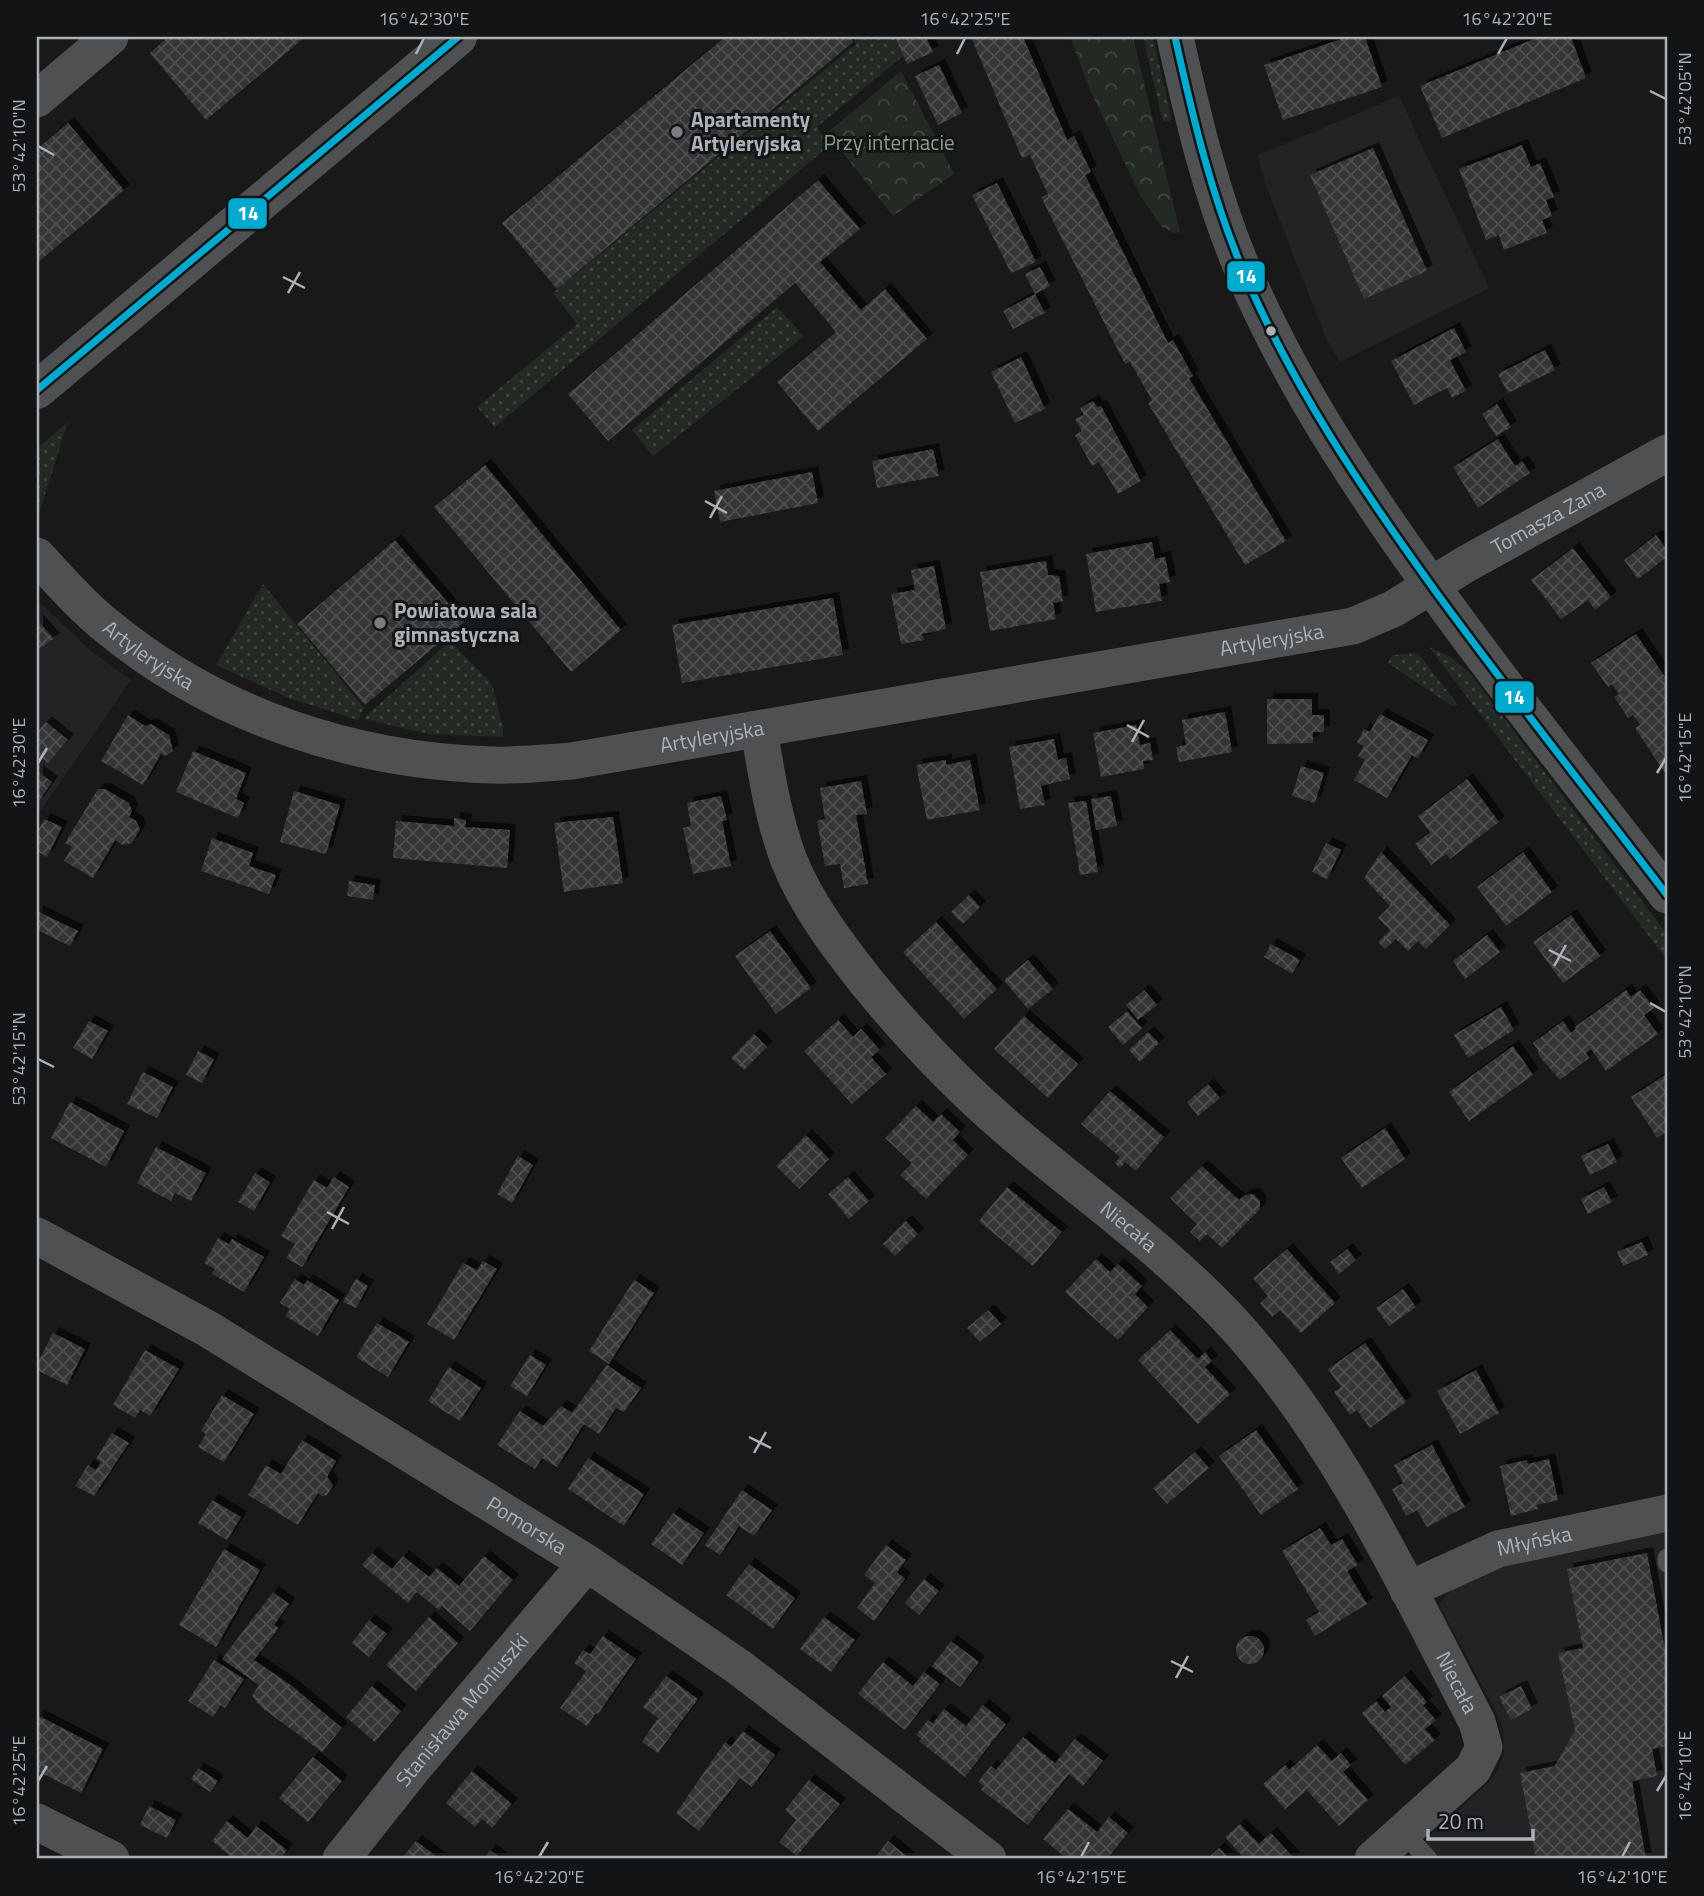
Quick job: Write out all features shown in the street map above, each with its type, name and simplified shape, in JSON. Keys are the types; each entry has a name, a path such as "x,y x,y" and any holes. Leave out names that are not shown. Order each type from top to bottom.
{"street":[{"path":"37,99 110,37"},
{"path":"37,390 458,37"},
{"path":"1175,37 1207,169 1245,274 1273,336 1320,419 1430,586 1667,895"},
{"name":"Tomasza Zana","path":"1430,586 1667,453"},
{"name":"Artyleryjska","path":"37,556 71,593 143,654 189,682 265,720 362,750 415,760 494,765 572,761 1353,626 1393,609 1430,586"},
{"name":"Niecała","path":"759,729 776,817 788,859 799,883 848,959 898,1021 955,1080 1018,1137 1138,1233 1209,1298 1277,1377 1354,1490 1478,1722 1484,1747 1473,1769 1403,1832"},
{"name":"Pomorska","path":"37,1236 208,1329 587,1563 740,1668 988,1859"},
{"name":"Młyńska","path":"1408,1590 1498,1549 1667,1513"},
{"name":"Stanisława Moniuszki","path":"341,1859 414,1767 587,1563"},
{"path":"37,1822 111,1859"},
{"path":"1373,1859 1403,1832"}],"lane":[{"path":"1403,1832 1428,1859"}],"shaded area":[{"path":"1399,96 1489,288 1340,362 1326,338 1265,183 1258,155"},
{"path":"37,600 90,650 131,680 37,816"},
{"path":"1667,1529 1667,1859 1405,1859 1488,1783 1499,1768 1504,1754 1503,1730 1497,1714 1439,1604 1454,1587 1491,1569"}],"green space":[{"path":"851,37 894,37 903,56 817,127 830,145 495,427 477,407 577,324 553,293 856,44"},
{"path":"1070,37 1133,37 1180,232 1175,233 1161,226 1141,197 1090,90"},
{"path":"1143,37 1153,37 1172,120 1163,122"},
{"name":"Przy internacie","path":"901,71 954,174 893,216 827,133"},
{"path":"777,307 804,336 653,456 632,430"},
{"path":"68,422 39,513 37,515 37,448"},
{"path":"263,584 364,708 358,720 289,698 216,665"},
{"path":"450,641 492,684 503,737 429,734 363,719"},
{"path":"1429,647 1449,656 1470,673 1667,934 1667,960"},
{"path":"1418,653 1458,705 1452,706 1388,663 1392,655"}],"building":[{"path":"168,37 305,37 206,120 150,53"},
{"name":"Apartamenty Artyleryjska","path":"725,37 849,37 853,42 557,289 502,223"},
{"path":"895,37 926,37 933,52 907,64"},
{"path":"971,37 1023,37 1067,140 1074,136 1091,172 1085,175 1168,343 1173,340 1193,376 1189,378 1286,541 1245,565 1148,403 1152,400 1130,362 1125,364 1041,197 1048,194 1030,155 1022,158"},
{"path":"1348,37 1365,37 1382,87 1283,120 1264,65"},
{"path":"1539,37 1571,37 1586,78 1442,138 1420,86"},
{"path":"939,65 962,113 938,125 915,76"},
{"path":"68,123 124,190 37,263 37,149"},
{"path":"1522,145 1531,167 1540,163 1554,197 1546,200 1552,216 1542,220 1547,233 1504,250 1499,235 1486,240 1459,169"},
{"path":"1373,148 1427,271 1364,299 1310,175"},
{"path":"818,180 860,229 820,262 861,310 885,289 927,339 818,431 777,382 836,332 795,283 608,441 568,394"},
{"path":"997,183 1036,262 1011,273 972,195"},
{"path":"1040,267 1050,286 1035,294 1025,274"},
{"path":"1035,294 1045,313 1013,329 1003,311"},
{"path":"1454,328 1466,352 1450,360 1466,391 1452,398 1447,388 1414,405 1391,361"},
{"path":"1545,350 1555,370 1508,393 1498,374"},
{"path":"1021,357 1045,409 1015,423 991,372"},
{"path":"1093,401 1097,407 1101,406 1141,481 1118,494 1099,462 1092,466 1075,435 1082,431 1075,419 1084,415 1080,408"},
{"path":"1497,404 1511,427 1496,436 1482,414"},
{"path":"1498,439 1515,466 1522,461 1530,473 1478,508 1453,467"},
{"path":"933,449 939,476 877,488 872,461"},
{"path":"485,465 621,630 571,672 434,507"},
{"path":"812,472 818,503 720,522 714,491"},
{"path":"1656,535 1667,550 1667,557 1638,579 1624,560"},
{"name":"Powiatowa sala gimnastyczna","path":"395,540 464,622 365,705 297,624"},
{"path":"1152,542 1155,559 1165,557 1170,582 1159,584 1162,601 1096,612 1086,554"},
{"path":"1573,548 1611,597 1595,610 1588,600 1561,619 1531,580"},
{"path":"1046,561 1048,575 1059,576 1063,601 1053,603 1056,619 990,631 980,572"},
{"path":"934,566 946,629 922,634 924,640 901,644 891,594 915,590 911,570"},
{"path":"833,598 843,655 682,683 672,625"},
{"path":"37,620 54,639 37,650"},
{"path":"1636,634 1667,680 1667,776 1635,728 1640,725 1633,715 1628,718 1614,697 1619,694 1612,684 1608,687 1591,663"},
{"path":"1267,699 1312,699 1312,715 1324,715 1324,732 1313,732 1313,743 1267,744"},
{"path":"1225,712 1232,752 1179,762 1176,747 1186,745 1182,720"},
{"path":"1380,714 1428,740 1418,758 1412,755 1387,798 1354,780 1365,760 1358,756 1364,746 1357,742 1364,729 1370,732"},
{"path":"128,715 145,726 151,724 169,735 173,751 165,756 161,754 143,785 101,761"},
{"path":"46,722 68,740 48,763 37,753 37,732"},
{"path":"1136,725 1140,745 1150,743 1153,760 1143,761 1144,769 1101,777 1093,733"},
{"path":"1054,739 1058,760 1066,758 1070,779 1041,786 1045,805 1020,809 1009,747"},
{"path":"193,751 246,773 236,799 244,803 238,818 176,792"},
{"path":"946,760 946,765 970,760 980,810 927,820 916,765"},
{"path":"1301,766 1324,773 1315,803 1292,796"},
{"path":"37,771 52,782 37,804"},
{"path":"1467,779 1499,822 1450,859 1446,854 1431,865 1415,844 1430,832 1418,816"},
{"path":"861,781 867,814 856,815 868,884 844,888 840,864 825,866 817,821 825,819 820,788"},
{"path":"98,789 105,789 129,803 132,811 129,817 136,821 140,829 132,843 123,845 115,840 93,878 64,861 72,847 65,843"},
{"path":"294,791 340,805 326,854 280,842"},
{"path":"721,796 727,820 722,821 731,866 693,874 683,828 691,826 687,803"},
{"path":"1111,796 1117,826 1096,830 1091,799"},
{"path":"1086,801 1098,872 1080,875 1068,803"},
{"path":"613,817 623,883 564,892 554,823"},
{"path":"454,818 466,820 465,827 510,830 507,868 393,858 396,821 454,826"},
{"path":"44,819 62,827 47,857 37,851 37,833"},
{"path":"212,838 253,853 249,866 276,875 269,894 201,871"},
{"path":"1326,843 1341,850 1327,879 1312,872"},
{"path":"1381,852 1450,925 1426,949 1418,941 1408,951 1396,939 1385,949 1378,942 1390,930 1378,918 1390,906 1364,878"},
{"path":"1523,852 1552,892 1506,926 1477,887"},
{"path":"349,881 375,885 373,900 347,896"},
{"path":"969,895 980,907 963,924 951,912"},
{"path":"37,911 78,931 70,946 37,930"},
{"path":"1571,915 1600,956 1563,983 1533,942"},
{"path":"936,922 997,989 964,1019 903,952"},
{"path":"770,931 811,988 776,1014 735,956"},
{"path":"1487,935 1500,952 1465,979 1453,961"},
{"path":"1271,944 1300,960 1292,974 1264,957"},
{"path":"1028,960 1053,989 1028,1009 1004,980"},
{"path":"1144,990 1157,1005 1138,1020 1126,1005"},
{"path":"1626,990 1631,997 1640,990 1654,1008 1644,1015 1658,1034 1606,1071 1591,1049 1586,1053 1589,1058 1560,1080 1539,1056 1533,1043 1563,1021 1571,1033 1575,1027"},
{"path":"1501,1007 1514,1030 1468,1058 1454,1035"},
{"path":"1127,1011 1142,1028 1123,1045 1108,1027"},
{"path":"1024,1016 1078,1064 1048,1098 994,1049"},
{"path":"838,1020 853,1037 861,1029 880,1050 871,1057 886,1074 852,1104 804,1051"},
{"path":"89,1021 108,1031 92,1059 73,1048"},
{"path":"1148,1032 1159,1043 1140,1062 1129,1050"},
{"path":"754,1034 767,1047 744,1070 731,1058"},
{"path":"1513,1046 1533,1075 1469,1121 1449,1092"},
{"path":"198,1051 214,1059 202,1083 186,1075"},
{"path":"143,1072 173,1087 157,1118 127,1104"},
{"path":"1667,1074 1667,1132 1657,1138 1631,1097"},
{"path":"1208,1084 1220,1098 1198,1116 1187,1102"},
{"path":"1110,1091 1164,1137 1136,1171 1125,1162 1120,1168 1115,1163 1120,1157 1081,1124"},
{"path":"70,1102 124,1131 106,1167 51,1138"},
{"path":"916,1106 933,1122 941,1114 960,1132 953,1140 968,1155 926,1199 900,1175 912,1163 885,1138"},
{"path":"1385,1128 1405,1159 1362,1188 1341,1158"},
{"path":"806,1135 829,1159 799,1189 776,1166"},
{"path":"1608,1144 1617,1162 1590,1175 1581,1156"},
{"path":"156,1147 206,1173 191,1201 175,1193 171,1201 137,1183"},
{"path":"518,1156 533,1165 512,1203 497,1194"},
{"path":"1202,1166 1239,1200 1245,1195 1253,1194 1260,1201 1260,1209 1222,1248 1207,1234 1200,1241 1190,1232 1197,1224 1170,1198"},
{"path":"255,1173 270,1182 254,1211 238,1202"},
{"path":"334,1177 349,1187 302,1267 286,1258 295,1244 281,1236 314,1180 327,1188"},
{"path":"848,1177 869,1201 849,1219 828,1194"},
{"path":"1007,1187 1062,1232 1033,1266 979,1221"},
{"path":"1604,1187 1612,1202 1588,1214 1581,1199"},
{"path":"906,1221 918,1234 895,1256 883,1244"},
{"path":"218,1238 229,1244 232,1239 264,1257 244,1292 212,1274 215,1269 204,1263"},
{"path":"1642,1242 1648,1255 1623,1266 1617,1252"},
{"path":"1287,1249 1335,1303 1301,1333 1280,1310 1272,1317 1260,1303 1268,1296 1253,1278"},
{"path":"1347,1249 1356,1260 1339,1274 1330,1262"},
{"path":"1096,1259 1110,1272 1118,1264 1142,1286 1135,1294 1148,1307 1118,1340 1065,1292"},
{"path":"483,1261 497,1269 454,1340 427,1324 463,1263 477,1270"},
{"path":"295,1279 304,1285 307,1280 339,1300 318,1336 285,1316 290,1309 280,1303"},
{"path":"356,1279 368,1286 356,1308 343,1302"},
{"path":"634,1280 654,1293 609,1364 589,1351"},
{"path":"1403,1289 1416,1307 1389,1326 1376,1308"},
{"path":"988,1310 1001,1324 980,1342 967,1328"},
{"path":"377,1323 409,1342 388,1377 356,1357"},
{"path":"1170,1330 1198,1359 1205,1352 1212,1361 1205,1367 1230,1394 1198,1424 1138,1360"},
{"path":"53,1333 85,1349 67,1385 37,1370 37,1364"},
{"path":"1365,1343 1406,1402 1370,1428 1357,1410 1350,1415 1334,1392 1341,1387 1328,1369"},
{"path":"145,1350 179,1369 150,1416 140,1410 135,1418 113,1405"},
{"path":"530,1355 546,1365 527,1396 510,1386"},
{"path":"607,1365 641,1388 624,1412 616,1408 599,1434 584,1424 557,1467 542,1458 535,1469 497,1445 520,1411 543,1426 561,1406 572,1413"},
{"path":"449,1367 481,1388 460,1421 428,1401"},
{"path":"1476,1370 1499,1413 1460,1434 1437,1391"},
{"path":"222,1395 254,1414 224,1462 198,1447 206,1434 201,1431"},
{"path":"1256,1430 1298,1489 1261,1515 1219,1456"},
{"path":"112,1433 129,1443 94,1496 75,1486 88,1465 96,1470 101,1462 96,1459"},
{"path":"302,1440 336,1461 327,1477 333,1485 327,1495 318,1493 298,1525 248,1495 266,1465 281,1474"},
{"path":"1432,1445 1465,1507 1427,1527 1417,1510 1406,1516 1392,1489 1403,1483 1394,1465"},
{"path":"1195,1452 1209,1468 1167,1504 1153,1488"},
{"path":"588,1458 644,1494 624,1526 568,1489"},
{"path":"1549,1459 1558,1500 1511,1516 1500,1466 1527,1460 1528,1464"},
{"path":"742,1490 772,1510 754,1536 739,1526 720,1555 705,1545"},
{"path":"212,1500 241,1517 227,1540 198,1523"},
{"path":"673,1513 704,1533 682,1565 651,1544"},
{"path":"1320,1528 1331,1545 1342,1539 1358,1565 1347,1571 1367,1604 1315,1636 1306,1620 1319,1612 1282,1551"},
{"path":"886,1545 906,1560 897,1572 905,1579 874,1621 857,1608 875,1583 864,1575"},
{"path":"224,1549 260,1570 216,1647 179,1625"},
{"path":"372,1553 392,1569 403,1556 429,1577 437,1568 459,1586 484,1556 513,1580 470,1631 442,1606 439,1610 417,1592 408,1603 362,1565"},
{"path":"1647,1553 1667,1661 1667,1746 1652,1749 1657,1776 1632,1781 1646,1859 1536,1859 1520,1773 1555,1766 1575,1730 1558,1653 1583,1648 1567,1569"},
{"path":"749,1564 795,1598 773,1629 726,1595"},
{"path":"924,1579 939,1591 919,1615 905,1603"},
{"path":"273,1592 289,1604 274,1625 279,1628 254,1660 292,1686 342,1728 322,1752 261,1707 252,1696 259,1685 222,1659"},
{"path":"429,1617 458,1643 416,1691 386,1665"},
{"path":"824,1617 855,1640 831,1672 800,1649"},
{"path":"369,1620 387,1634 369,1657 352,1643"},
{"path":"603,1636 636,1659 587,1726 560,1708 586,1671 574,1663 583,1650 590,1654"},
{"path":"1250,1636 1260,1640 1264,1650 1260,1660 1250,1664 1240,1660 1236,1650 1240,1640"},
{"path":"951,1641 979,1662 960,1687 932,1666"},
{"path":"214,1660 244,1679 225,1708 221,1705 213,1717 188,1701"},
{"path":"883,1662 913,1686 924,1672 940,1684 905,1730 858,1694"},
{"path":"666,1676 698,1699 658,1753 642,1742 658,1718 643,1707"},
{"path":"1405,1676 1427,1702 1423,1705 1436,1720 1425,1729 1435,1740 1405,1765 1362,1713 1376,1701 1385,1712 1391,1707 1382,1696"},
{"path":"372,1686 401,1711 375,1742 346,1717"},
{"path":"1521,1686 1532,1709 1511,1720 1499,1697"},
{"path":"983,1705 1006,1724 965,1777 919,1741 922,1739 916,1735 928,1720 933,1723 944,1709 966,1726"},
{"path":"37,1715 103,1749 81,1793 37,1771"},
{"path":"743,1731 775,1755 752,1787 740,1778 699,1831 676,1813 725,1742 731,1747"},
{"path":"1023,1737 1055,1763 1075,1739 1103,1761 1083,1786 1069,1774 1028,1825 981,1790 984,1786 978,1782 991,1766 996,1770"},
{"path":"1317,1745 1332,1761 1341,1753 1351,1765 1343,1772 1368,1800 1339,1826 1307,1790 1285,1809 1263,1784 1285,1765 1289,1770"},
{"path":"313,1757 342,1781 308,1822 279,1798"},
{"path":"198,1768 218,1781 210,1792 191,1779"},
{"path":"472,1771 512,1804 492,1828 482,1819 475,1827 446,1803"},
{"path":"809,1780 840,1804 797,1856 779,1842 796,1820 785,1810"},
{"path":"149,1806 176,1820 167,1838 140,1825"},
{"path":"1068,1809 1097,1832 1109,1817 1128,1833 1107,1859 1067,1859 1043,1839"},
{"path":"227,1821 248,1838 256,1826 287,1850 280,1859 234,1859 212,1841"},
{"path":"1240,1824 1259,1844 1271,1833 1295,1859 1243,1859 1225,1837"},
{"path":"416,1841 440,1859 401,1859"},
{"path":"888,1841 910,1859 874,1859"},
{"path":"1219,1848 1230,1859 1207,1859"},
{"path":"490,1850 502,1859 483,1859"}],"transit line":[{"name":"14","path":"37,390 458,37"},
{"name":"14","path":"1175,37 1204,158 1223,217 1245,275 1285,359 1357,478 1436,592 1667,895"}],"place":[{"name":"Apartamenty Artyleryjska","path":"677,132"},
{"name":"Powiatowa sala gimnastyczna","path":"380,623"}]}
